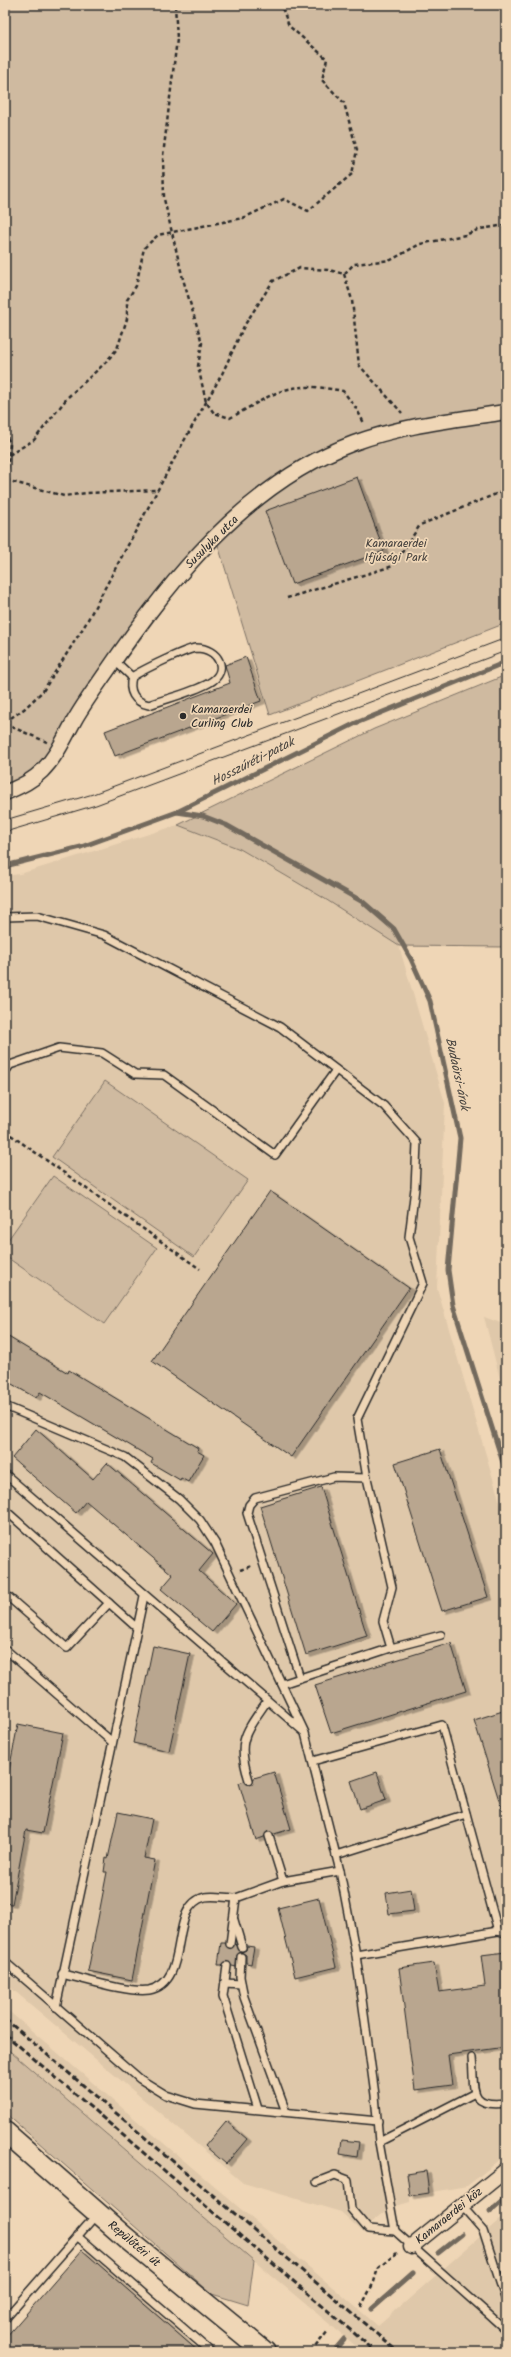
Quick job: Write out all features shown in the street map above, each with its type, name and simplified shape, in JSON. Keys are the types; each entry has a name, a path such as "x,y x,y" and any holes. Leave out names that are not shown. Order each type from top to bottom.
{"street":[{"name":"Susulyka utca","path":"5,793 26,783 41,772 60,748 80,710 114,660 177,578 217,535 250,505 288,476 317,459 354,443 406,428 506,412"},
{"name":"Repülőtéri út","path":"5,2132 97,2213 265,2352"},
{"name":"Kamaraerdei köz","path":"411,2247 506,2170"}],"lane":[{"path":"194,648 206,649 217,655 221,665 218,675 209,682 149,705 141,703 134,697 130,685 132,677 194,648"},
{"path":"114,660 132,677"},
{"path":"5,917 37,916 104,936 280,1027 384,1106 417,1144 409,1237 423,1283 357,1419 367,1478 392,1587 384,1621 391,1648"},
{"path":"5,1072 10,1065 59,1048 102,1053 135,1074 164,1075 275,1155 336,1070"},
{"path":"5,1406 125,1457 179,1499 200,1520 215,1543 305,1733 313,1761 340,1871 356,1955 378,2121 379,2142 395,2231 411,2247 506,2330"},
{"path":"5,1474 144,1596 305,1733"},
{"path":"300,1678 247,1514 249,1505 255,1498 334,1477 367,1478"},
{"path":"5,1511 137,1628"},
{"path":"5,1594 67,1648 109,1603"},
{"path":"56,2007 111,1741 144,1596"},
{"path":"282,1684 391,1648 441,1635"},
{"path":"5,1649 111,1741"},
{"path":"249,1780 241,1752 242,1745 249,1728 267,1700"},
{"path":"313,1761 442,1725 466,1814 502,1932 356,1955"},
{"path":"336,1855 466,1814"},
{"path":"269,1836 283,1881"},
{"path":"62,1974 137,1990 151,1990 163,1983 171,1974 184,1918 191,1905 205,1897 236,1898 283,1881 340,1871"},
{"path":"230,1944 236,1898"},
{"path":"233,1918 242,1946"},
{"path":"241,1957 241,1984 286,2112"},
{"path":"5,1962 140,2079 166,2095 195,2104 378,2121"},
{"path":"227,1966 223,1996 258,2109"},
{"path":"225,1983 241,1984"},
{"path":"472,2058 475,2093 478,2099 484,2104 506,2103"},
{"path":"379,2142 475,2093"},
{"path":"317,2182 335,2175 348,2180 351,2209 368,2229 395,2231"},
{"path":"462,2206 483,2230 506,2301"},
{"path":"5,2319 97,2213"},
{"path":"77,2236 211,2352"}],"path":[{"path":"175,5 177,39 163,156 164,199 183,279 202,343 198,366 206,402 214,413 230,418 269,394 294,386 317,386 342,391 356,408 366,428 378,436"},
{"path":"9,455 34,440 68,397 105,363 117,349 127,320 127,300 136,286 144,248 158,235 243,218 284,199 308,211 352,174 357,150 344,103 322,80 327,59 289,26 281,5"},
{"path":"344,274 354,264 391,260 420,244 466,236 480,229 506,225"},
{"path":"60,748 5,723 24,709 43,691 85,625 157,490 222,374 244,326 273,281 300,268 329,270 344,274"},
{"path":"344,274 352,300 359,365 402,414 406,428"},
{"path":"5,431 10,444 5,496"},
{"path":"6,480 64,496 87,493 157,490"},
{"path":"287,598 393,566 420,525 506,490"},
{"path":"5,681 9,691 5,699"},
{"path":"5,1131 200,1269"},
{"path":"230,1573 264,1563"},
{"path":"361,2307 374,2282 378,2268 401,2250 411,2247"},
{"path":"311,2352 328,2330"}],"shaded area":[{"path":"178,825 240,849 322,897 399,946 445,1103 437,1288 506,1523 506,2155 467,2186 410,2196 410,2202 389,2208 369,2224 364,2233 341,2212 243,2183 5,1983 5,876 20,874"},
{"path":"484,1317 506,1325 506,1402"},
{"path":"5,2008 378,2326 506,2214 506,2352 363,2352 254,2261 5,2047"}],"green space":[{"name":"Kamaraerdei Ifjúsági Park","path":"5,5 506,5 506,623 270,715 218,545 182,582 84,716 41,762 17,783 5,787"},
{"path":"506,675 506,947 399,946 322,897 240,849 178,825 374,729"},
{"path":"105,1081 248,1180 194,1257 52,1157"},
{"path":"53,1176 157,1248 104,1324 5,1256 5,1244"},
{"path":"5,2047 254,2261 248,2305 212,2294 5,2113"}],"building":[{"path":"357,477 384,551 292,584 265,511"},
{"name":"Kamaraerdei Curling Club","path":"246,657 261,701 115,756 105,731 230,683 225,665"},
{"path":"270,1191 409,1288 291,1457 152,1361"},
{"path":"5,1335 68,1373 69,1370 198,1448 197,1451 204,1455 188,1482 181,1478 180,1480 151,1463 153,1459 40,1392 36,1398 5,1380"},
{"path":"36,1429 93,1479 107,1463 213,1554 199,1571 236,1604 212,1632 161,1589 173,1575 86,1501 76,1513 12,1458"},
{"path":"440,1449 488,1597 442,1611 395,1463"},
{"path":"321,1487 367,1636 306,1655 260,1506"},
{"path":"451,1643 466,1691 331,1733 315,1685"},
{"path":"153,1646 190,1654 169,1751 133,1743"},
{"path":"506,1710 506,1813 503,1813 474,1720"},
{"path":"18,1724 63,1733 43,1833 26,1830 12,1904 5,1903 5,1791"},
{"path":"274,1772 291,1829 274,1834 268,1831 264,1837 256,1840 239,1783 244,1781 251,1785 254,1778"},
{"path":"377,1772 386,1800 360,1809 351,1781"},
{"path":"118,1812 152,1819 144,1858 155,1860 132,1980 88,1971 107,1872 104,1872 106,1858 108,1859"},
{"path":"411,1889 414,1911 389,1914 386,1893"},
{"path":"319,1898 336,1967 295,1977 278,1908"},
{"path":"221,1943 225,1943 230,1949 236,1944 241,1952 237,1955 236,1967 232,1966 227,1961 222,1965 218,1965"},
{"path":"247,1946 254,1947 251,1964 246,1963 246,1955 241,1952 246,1950"},
{"path":"506,1952 506,2047 448,2055 452,2085 415,2090 399,1968 434,1963 439,1992 485,1986 481,1955"},
{"path":"226,2121 247,2139 226,2164 205,2146"},
{"path":"342,2140 359,2142 357,2157 340,2154"},
{"path":"426,2171 429,2193 410,2196 407,2174"},
{"path":"82,2250 199,2352 5,2352 5,2338"}],"waterway":[{"name":"Hosszúréti-patak","path":"5,866 81,847 177,812 356,723 506,662"},
{"name":"Budaörsi-árok","path":"177,812 203,816 226,825 363,902 394,929 411,959 430,1001 460,1138 448,1270 453,1305 506,1472"},
{"path":"490,2211 506,2197"},
{"path":"438,2253 462,2234"},
{"path":"372,2309 413,2273"},
{"path":"333,2352 344,2339"}],"tram line":[{"path":"5,820 93,794 506,638"},
{"path":"5,832 96,805 506,651"}],"railway":[{"path":"5,2019 398,2352"},
{"path":"5,2034 376,2352"}],"place":[{"name":"Kamaraerdei Curling Club","path":"183,716"}]}
